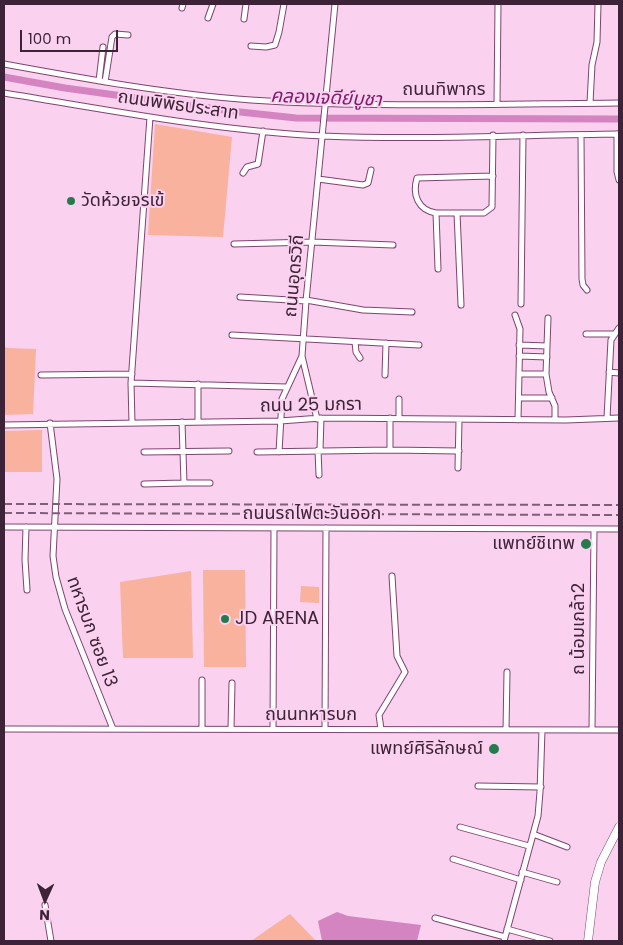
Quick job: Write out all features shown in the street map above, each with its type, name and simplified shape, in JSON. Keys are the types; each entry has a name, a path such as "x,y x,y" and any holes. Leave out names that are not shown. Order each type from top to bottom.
{"street":[{"path":"208,18 213,4"},
{"path":"244,19 246,4"},
{"path":"251,46 272,46 277,43 284,4"},
{"name":"ถนนอุดรวิถี","path":"319,475 319,418 302,356 335,4"},
{"path":"497,104 498,4"},
{"path":"590,103 592,65 597,42 598,4"},
{"path":"102,81 112,37 115,34 128,35"},
{"path":"102,81 103,47"},
{"name":"ถนนทิพากร","path":"4,64 61,75 189,94 250,100 326,104 619,103"},
{"name":"ถนนพิพิธประสาท","path":"4,93 224,128 323,136 618,134"},
{"path":"132,422 131,383 150,117"},
{"path":"243,173 249,166 258,164 263,131"},
{"path":"618,134 617,172 619,180"},
{"path":"521,304 523,135"},
{"path":"582,135 582,279 583,285 587,290"},
{"path":"493,136 493,176 492,203 490,210 484,213 436,213 423,209 420,205 416,187 417,178 493,176"},
{"path":"318,179 363,185 368,183 371,170"},
{"path":"436,213 438,269"},
{"path":"458,213 461,305"},
{"path":"234,244 312,242 394,246"},
{"path":"240,297 306,300 363,310 412,312"},
{"path":"515,315 520,329 518,420"},
{"path":"548,318 546,374 548,392 555,406 555,420"},
{"path":"586,334 617,332"},
{"path":"607,418 611,340 617,332"},
{"path":"232,335 419,345"},
{"path":"355,342 356,352 360,358"},
{"path":"385,375 386,343"},
{"path":"520,345 547,346"},
{"path":"279,452 282,399 302,356"},
{"path":"519,356 547,357"},
{"path":"609,372 619,373"},
{"path":"41,375 132,374"},
{"path":"519,374 546,374"},
{"path":"131,383 287,387"},
{"path":"198,384 198,421"},
{"path":"519,398 552,398"},
{"path":"399,399 399,418"},
{"name":"ถนน 25 มกรา","path":"4,425 280,421 319,418 555,420 619,418"},
{"path":"390,418 390,450"},
{"path":"458,468 459,420"},
{"path":"182,422 184,483"},
{"name":"ทหารบก ซอย 13","path":"50,423 56,479 56,528 53,556 56,577 65,609 114,729"},
{"path":"144,452 229,450"},
{"path":"257,452 319,450 459,451"},
{"path":"144,484 210,483"},
{"name":"ถนนรถไฟตะวันออก","path":"4,527 619,529"},
{"path":"26,527 25,560 27,590"},
{"path":"273,729 274,528"},
{"path":"326,528 326,729"},
{"name":"ถ น้อมเกล้า2","path":"592,730 594,529"},
{"path":"381,729 379,715 406,672 397,656 392,576"},
{"path":"506,730 507,672"},
{"path":"202,680 202,729"},
{"path":"231,729 232,683"},
{"name":"ถนนทหารบก","path":"4,729 619,730"},
{"path":"435,918 505,939 538,816 541,787 542,730"},
{"path":"478,786 541,787"},
{"path":"460,827 529,846"},
{"path":"588,941 594,882 601,862 619,827"},
{"path":"533,834 567,847"},
{"path":"453,860 521,880"},
{"path":"522,872 557,882"},
{"path":"45,905 50,941"},
{"path":"507,929 550,941"}],"shaded area":[{"path":"155,124 232,137 223,237 148,235"},
{"path":"4,347 36,349 33,414 4,415"},
{"path":"42,430 42,472 4,472 4,431"},
{"name":"JD ARENA","path":"203,570 245,570 246,667 204,667"},
{"path":"191,571 193,658 123,658 120,582"},
{"path":"301,586 319,587 319,603 300,602"},
{"path":"337,912 348,916 421,925 417,941 322,941 318,921"},
{"path":"290,914 316,941 251,941"}],"waterway":[{"name":"คลองเจดีย์บูชา","path":"4,77 65,88 296,118 619,119"}],"railway":[{"path":"4,504 619,505"},
{"path":"4,513 619,515"}],"place":[{"name":"วัดห้วยจรเข้","path":"71,201"},
{"name":"แพทย์ชิเทพ","path":"586,544"},
{"name":"JD ARENA","path":"225,619"},
{"name":"แพทย์ศิริลักษณ์","path":"494,749"}]}
